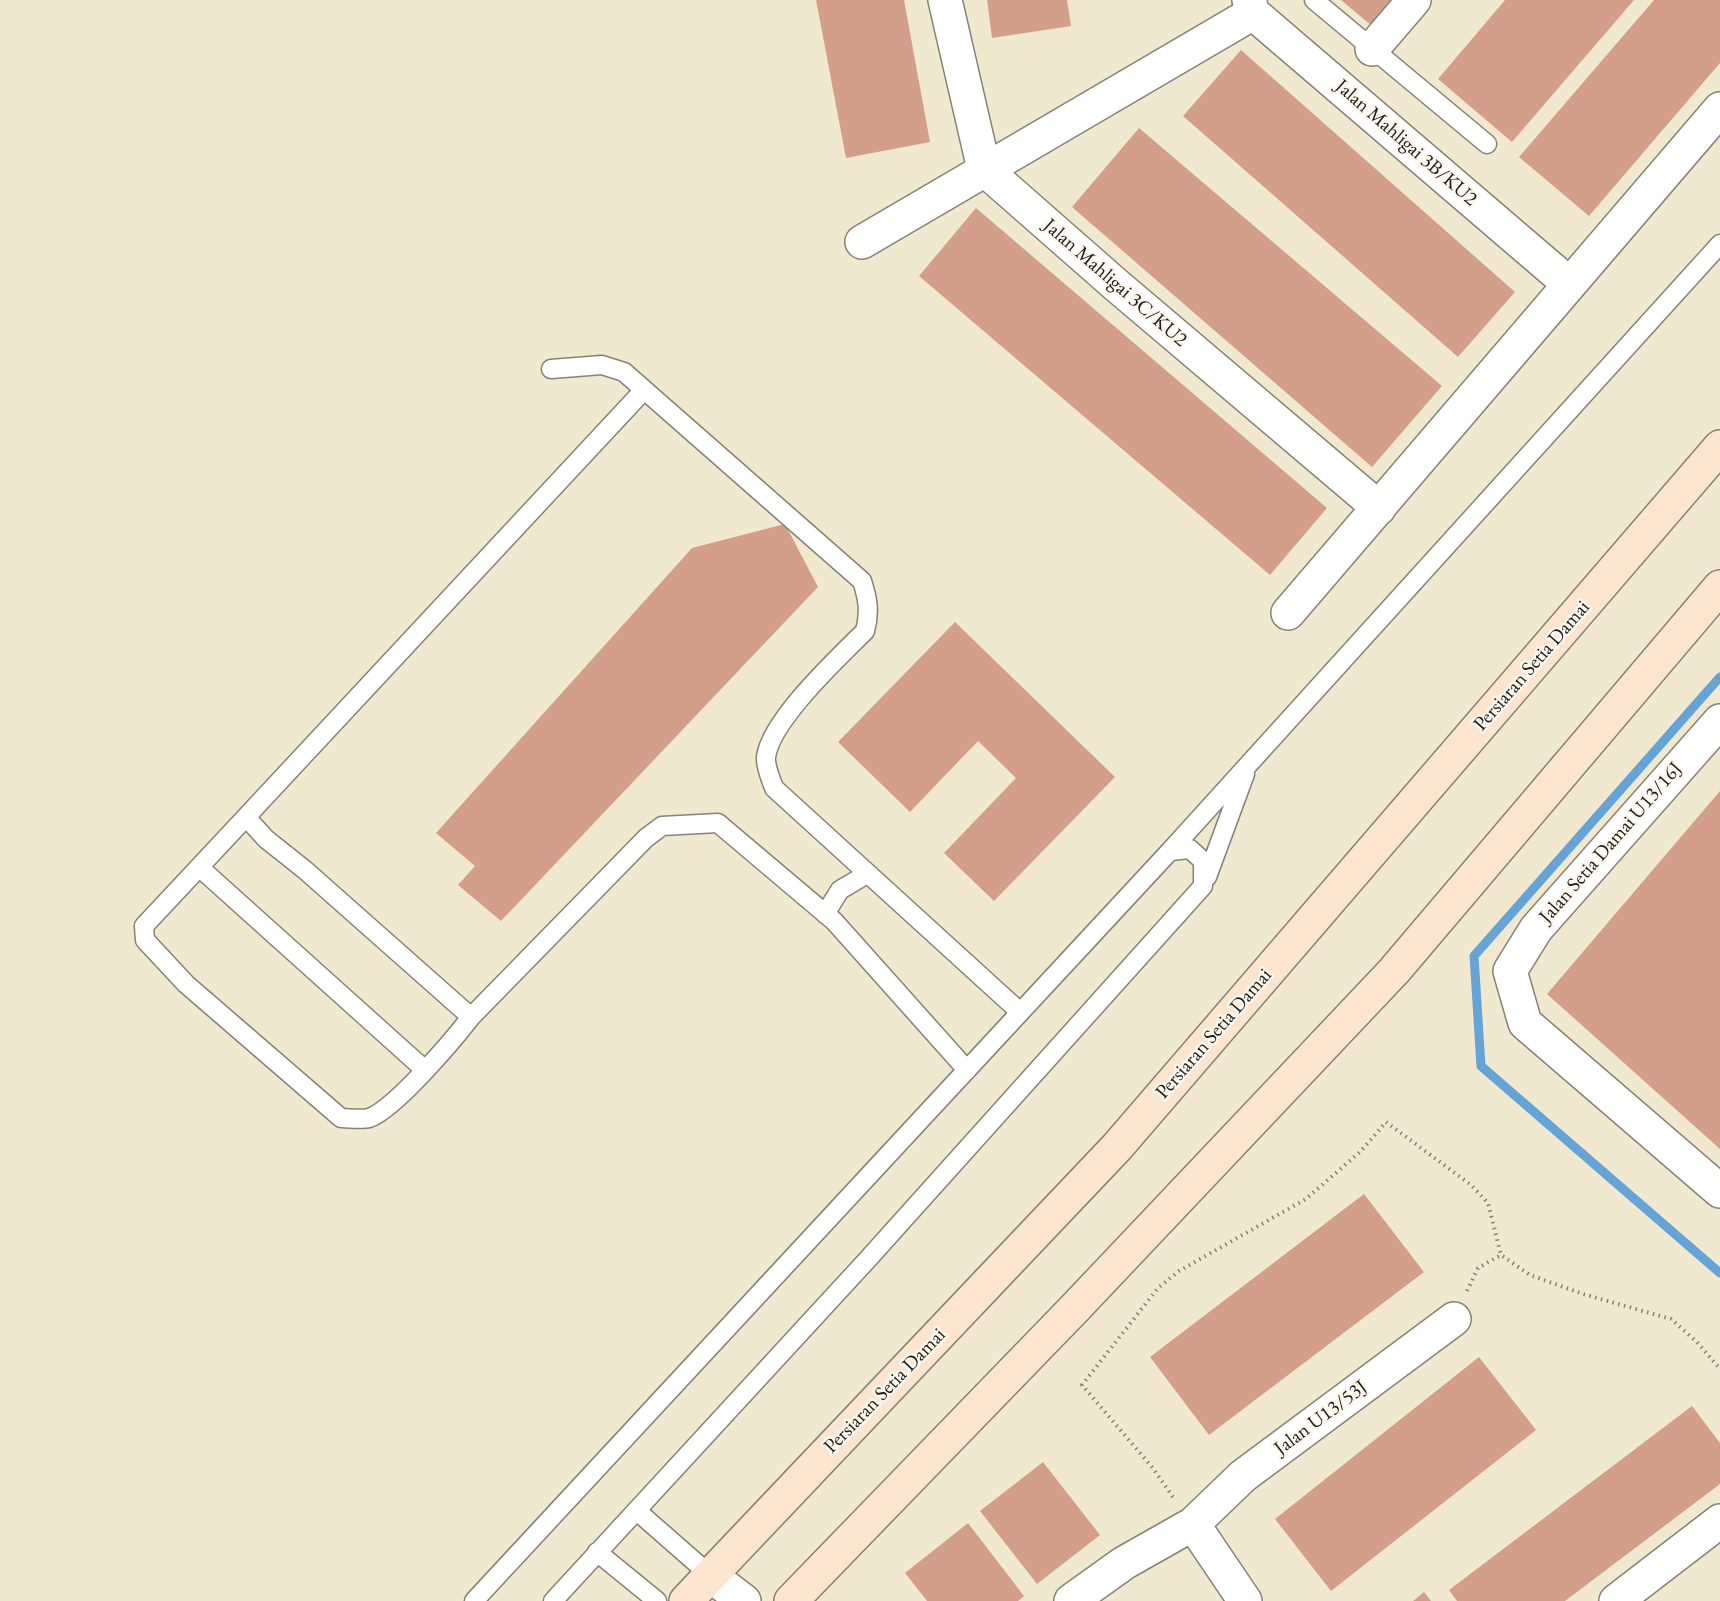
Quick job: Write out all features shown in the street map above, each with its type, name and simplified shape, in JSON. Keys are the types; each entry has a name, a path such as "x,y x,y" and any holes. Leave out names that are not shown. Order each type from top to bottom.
{"street":[{"path":"945,0 984,170"},
{"path":"1372,49 1414,0"},
{"path":"861,242 984,170 1251,6"},
{"name":"Jalan Mahligai 3B/KU2","path":"1251,6 1568,283"},
{"path":"1288,613 1568,283 1720,109"},
{"name":"Jalan Mahligai 3C/KU2","path":"984,170 1114,284 1379,508"},
{"name":"Persiaran Setia Damai","path":"686,1601 1117,1147 1720,447"},
{"path":"791,1601 1075,1308 1394,971 1720,587"},
{"name":"Jalan Setia Damai U13/16J","path":"1720,721 1536,929 1510,972 1525,1023 1720,1191"},
{"name":"Jalan U13/53J","path":"1071,1601 1124,1563 1193,1524 1243,1476 1454,1319"},
{"path":"1616,1601 1720,1521"},
{"path":"1193,1524 1245,1601"},
{"path":"710,1575 744,1601"}],"lane":[{"path":"1314,0 1487,144"},
{"path":"474,1601 1170,851 1720,244"},
{"path":"551,369 602,365 624,372 862,581 868,599 869,617 865,631 785,717 773,736 766,759 774,788 1020,1012"},
{"path":"644,390 144,926 145,940 186,984 341,1118 369,1118 444,1053 471,1017 646,838 662,826 718,823 825,914 967,1070"},
{"path":"553,1601 1203,886 1249,764"},
{"path":"246,817 266,839 305,870 471,1017"},
{"path":"1170,851 1190,849 1203,861 1203,886"},
{"path":"199,867 425,1070"},
{"path":"825,914 840,890 867,874"},
{"path":"637,1510 710,1575"},
{"path":"597,1552 657,1601"}],"path":[{"path":"1193,1524 1152,1467 1082,1385 1158,1288 1179,1271 1306,1198 1361,1151 1386,1122 1471,1185 1488,1203 1501,1255 1530,1275 1583,1294 1671,1319 1697,1342 1720,1369"},
{"path":"1454,1319 1478,1268 1501,1255"}],"building":[{"path":"816,0 904,0 930,142 846,158"},
{"path":"987,0 1067,0 1071,26 992,38"},
{"path":"1341,0 1404,0 1378,31"},
{"path":"1505,0 1634,0 1512,142 1438,79"},
{"path":"1654,0 1720,0 1720,63 1589,216 1519,157"},
{"path":"1241,50 1515,292 1458,357 1183,116"},
{"path":"1139,128 1442,386 1372,467 1072,207"},
{"path":"976,208 1327,508 1270,575 919,276"},
{"path":"785,524 818,587 501,921 458,885 475,866 436,833 692,548"},
{"path":"955,622 1115,777 994,901 944,853 1016,778 978,741 910,812 838,742"},
{"path":"1720,791 1720,1149 1547,994"},
{"path":"1364,1194 1424,1272 1209,1435 1150,1357"},
{"path":"1479,1357 1536,1430 1331,1591 1275,1519"},
{"path":"1692,1406 1720,1443 1720,1484 1565,1601 1457,1601 1449,1590"},
{"path":"1043,1462 1100,1535 1037,1584 980,1511"},
{"path":"968,1523 1024,1596 1018,1601 927,1601 905,1573"},
{"path":"1424,1592 1431,1601 1413,1601"}],"waterway":[{"path":"1720,677 1474,956 1481,1066 1720,1273"}]}
